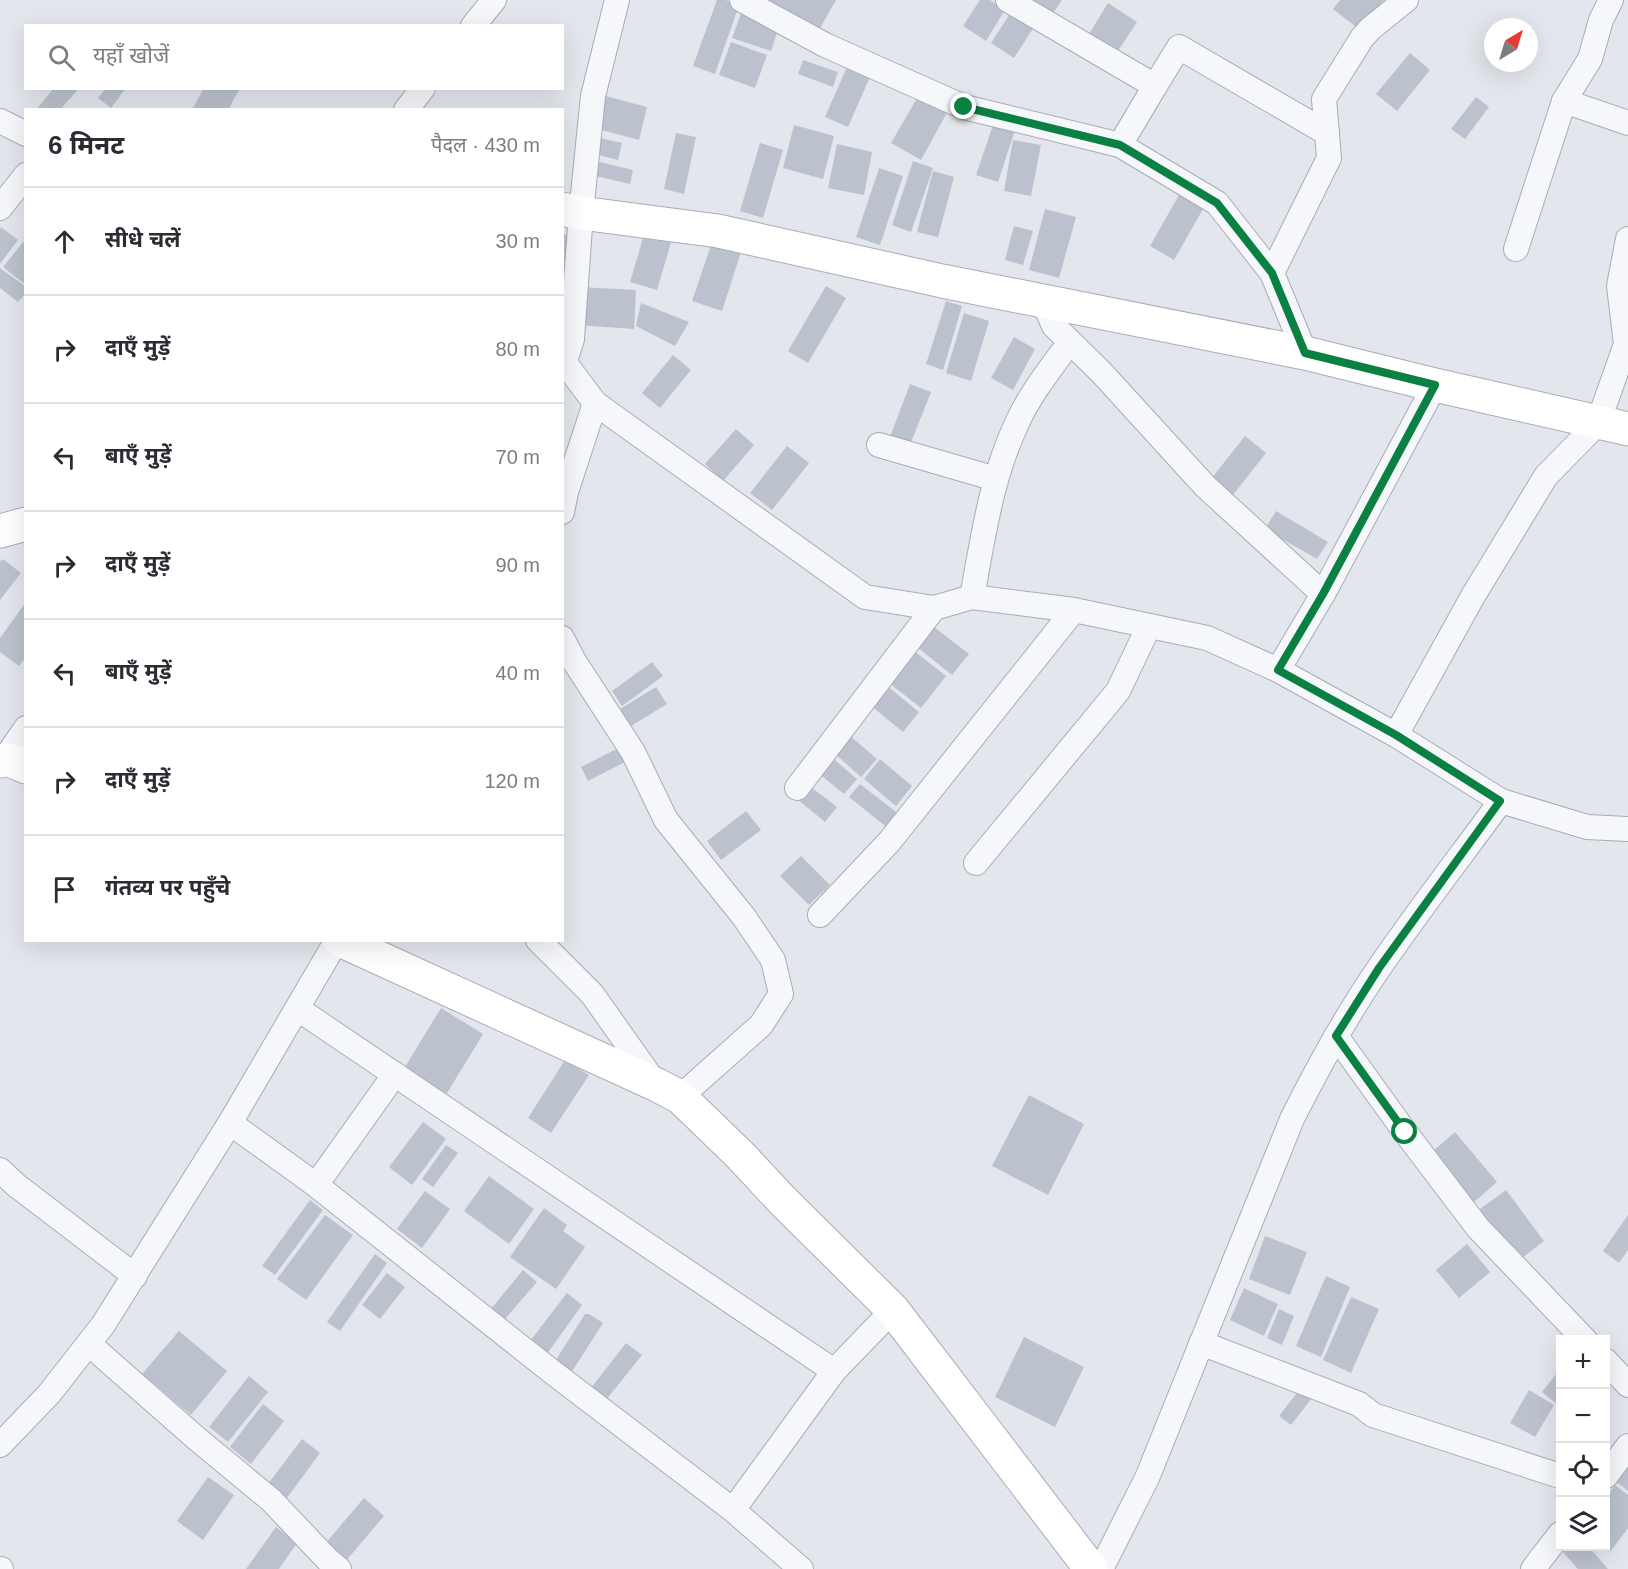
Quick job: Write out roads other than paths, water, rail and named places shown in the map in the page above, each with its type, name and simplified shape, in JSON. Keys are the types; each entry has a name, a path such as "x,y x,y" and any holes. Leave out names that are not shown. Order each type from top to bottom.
{"main road":[{"path":"572,211 718,231 942,281 1305,353 1613,426"},
{"path":"0,531 24,525"},
{"path":"343,942 668,1091 740,1155 893,1310 1091,1569"}],"street":[{"path":"475,24 494,0"},
{"path":"617,0 593,96 572,211 572,339 564,360 595,403 865,597 934,608 972,597 1074,610 1207,638 1278,670 1396,735 1500,801 1587,827 1628,829"},
{"path":"742,0 825,45 964,107 1120,145 1217,203 1272,273 1305,353"},
{"path":"1008,0 1155,86"},
{"path":"1272,273 1329,158 1324,99 1362,38 1406,0"},
{"path":"1516,249 1564,101 1590,59 1601,20 1611,0"},
{"path":"1120,145 1179,47 1327,133"},
{"path":"408,108 421,90"},
{"path":"1564,101 1628,123"},
{"path":"0,121 24,133"},
{"path":"0,208 24,178"},
{"path":"1396,735 1473,596 1545,476 1613,426 1627,343 1619,286 1628,239"},
{"path":"1043,301 1054,326 1101,372 1205,486 1323,594"},
{"path":"972,597 987,514 996,479 1017,423 1044,377 1070,342"},
{"path":"1278,670 1323,594 1435,385"},
{"path":"564,500 595,403"},
{"path":"879,445 996,479"},
{"path":"797,788 934,608"},
{"path":"820,915 889,842 1074,610"},
{"path":"976,863 1118,691 1149,626"},
{"path":"540,942 592,994 668,1091 761,1025 781,994 773,960 744,918 666,820 633,752 574,662 564,642"},
{"path":"10,763 24,732"},
{"path":"1101,1569 1147,1478 1292,1119 1336,1036 1379,968 1500,801"},
{"path":"0,1445 49,1394 103,1325 230,1124 338,942"},
{"path":"298,1009 834,1371"},
{"path":"1336,1036 1478,1228 1580,1335"},
{"path":"316,1185 395,1074"},
{"path":"230,1124 316,1185 551,1371 733,1510 801,1569"},
{"path":"0,1170 16,1185 135,1276"},
{"path":"733,1510 834,1371 893,1310"},
{"path":"1201,1343 1359,1404 1373,1415 1556,1475"},
{"path":"89,1344 271,1500 339,1569"},
{"path":"1610,1366 1628,1385"},
{"path":"1610,1469 1628,1446"},
{"path":"1533,1569 1556,1539"}]}
